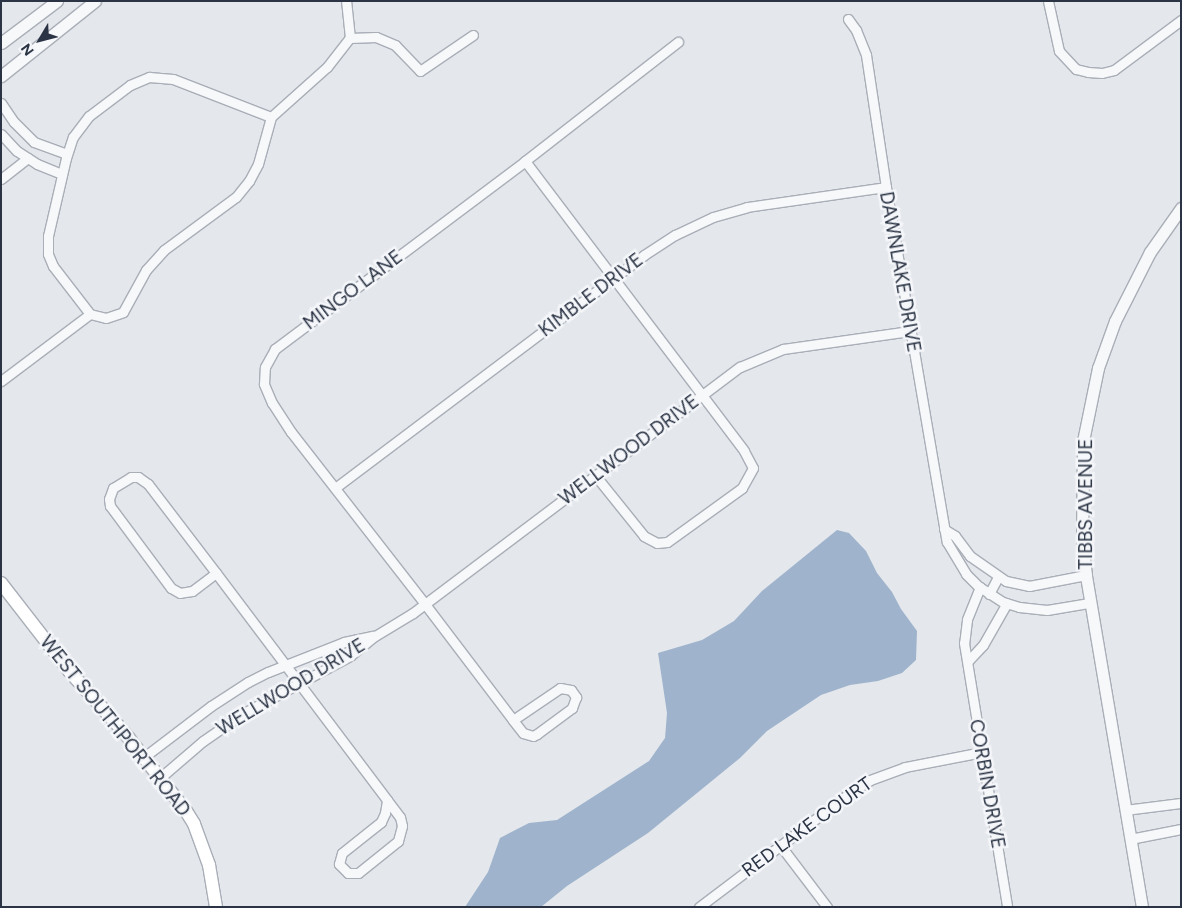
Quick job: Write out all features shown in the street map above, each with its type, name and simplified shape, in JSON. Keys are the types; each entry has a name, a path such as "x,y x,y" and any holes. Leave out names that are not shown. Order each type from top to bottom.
{"main road":[{"name":"WEST SOUTHPORT ROAD","path":"1,583 70,672 161,777 194,824 209,865 216,907"}],"street":[{"path":"1,43 57,1"},
{"path":"1,76 95,1"},
{"path":"272,116 173,79 149,77 130,85 89,116 73,137 67,154 48,236 48,254 53,266 90,314 106,318 123,312 146,270 164,250 236,197 249,181 258,164 272,116 282,105 327,67 350,38 346,1"},
{"path":"1048,1 1060,51 1076,69 1088,72 1102,73 1114,70 1181,20"},
{"name":"DAWNLAKE DRIVE","path":"848,19 859,35 866,55 886,187 947,542 956,560 980,587 1007,603 1019,607 1048,610 1089,603"},
{"path":"350,38 376,37 395,45 420,71 473,34"},
{"name":"MINGO LANE","path":"513,720 560,688 572,690 576,697 572,708 533,736 526,735 513,720 287,426 272,403 264,384 265,367 275,349 525,161 678,42"},
{"path":"1,103 14,122 34,142 67,154"},
{"path":"1,134 17,151 62,174"},
{"path":"1,178 28,158"},
{"path":"525,161 702,394 744,451 752,468 742,488 667,542 657,543 644,536 595,475"},
{"name":"KIMBLE DRIVE","path":"335,488 664,241 724,214 770,202 886,187"},
{"name":"TIBBS AVENUE","path":"1142,907 1089,603 1082,542 1083,441 1098,368 1111,330 1130,288 1150,252 1181,208"},
{"path":"1,381 90,314"},
{"name":"WELLWOOD DRIVE","path":"161,777 231,721 350,656 375,636 425,604 740,367 778,350 910,331"},
{"path":"216,574 190,592 180,593 171,588 110,506 110,494 114,487 128,477 134,476 145,480 400,817 402,826 398,841 360,871 348,873 339,864 342,853 381,822 385,812 386,800"},
{"path":"944,529 955,536 970,556 1006,582 1028,586 1086,575"},
{"path":"989,594 998,577"},
{"name":"CORBIN DRIVE","path":"980,587 966,624 964,643 1007,907"},
{"path":"968,661 982,645 1007,603"},
{"name":"WELLWOOD DRIVE","path":"144,757 232,691 285,664 344,642 375,636"},
{"name":"RED LAKE COURT","path":"699,907 851,792 878,776 905,767 982,752"},
{"path":"1126,810 1181,803"},
{"path":"1130,839 1181,829"},
{"path":"780,846 826,907"}],"water":[{"path":"837,530 849,533 866,551 877,573 892,592 901,609 917,631 916,660 902,673 878,681 850,685 821,695 767,731 740,758 648,833 567,886 541,907 465,907 488,872 500,838 529,823 557,820 649,761 665,738 667,713 658,653 702,640 734,621 762,591"}]}
